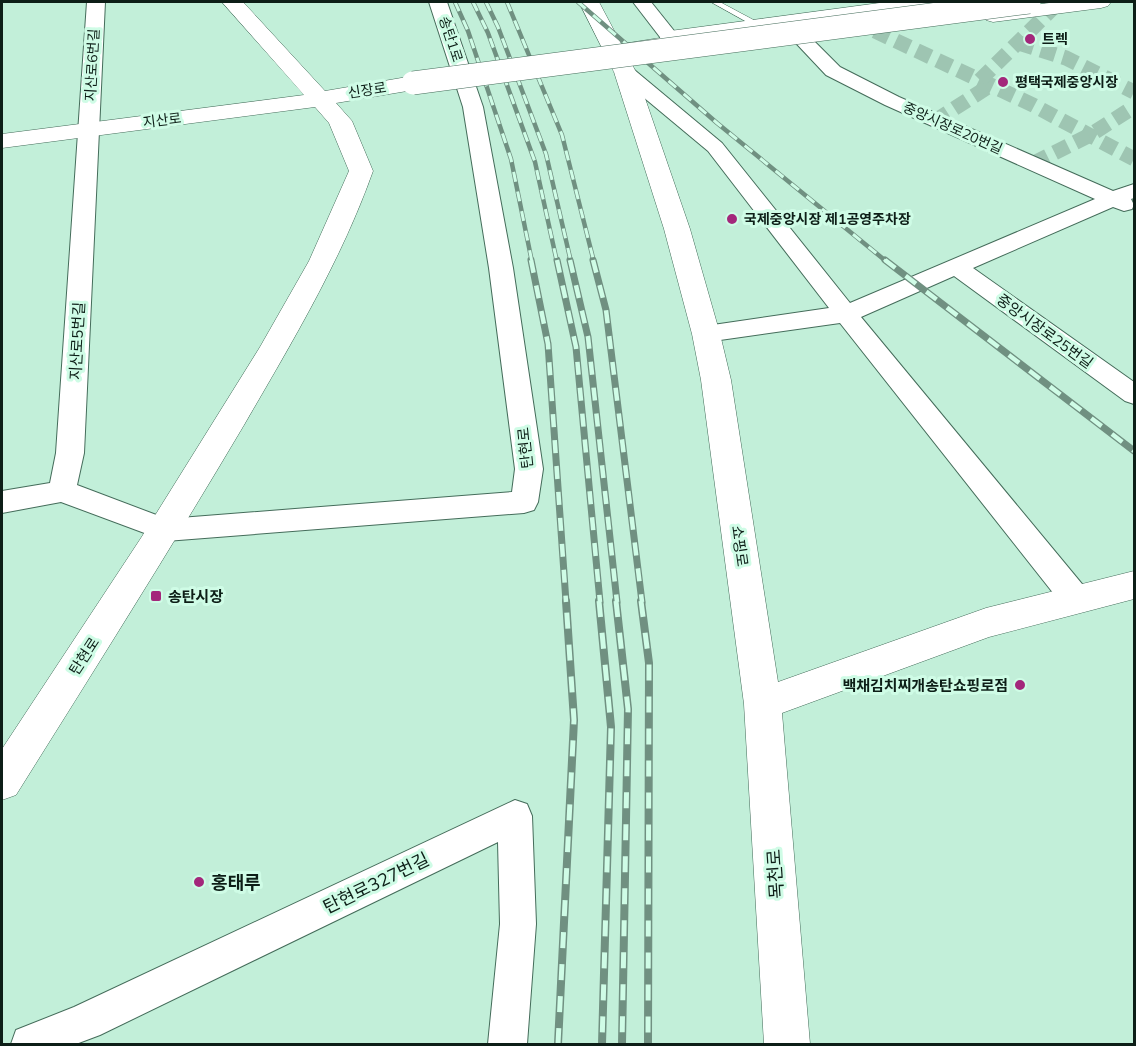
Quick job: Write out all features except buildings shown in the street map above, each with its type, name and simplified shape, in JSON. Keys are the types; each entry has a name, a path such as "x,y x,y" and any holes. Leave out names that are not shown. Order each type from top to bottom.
{"street":[{"name":"지산로6번길","path":"88,129 96,2"},
{"name":"탄현로","path":"2,782 166,530 274,348 327,255 348,210 361,171 340,121 322,98 232,2"},
{"name":"송탄1로","path":"438,2 463,76"},
{"name":"쇼핑로","path":"589,2 620,61 677,229 706,334 716,380 764,704"},
{"path":"620,61 675,43 642,2"},
{"path":"670,37 759,26 805,9 929,2"},
{"name":"신장로","path":"322,98 1029,2"},
{"path":"620,61 682,51 702,53 1101,2"},
{"name":"중앙시장로20번길","path":"802,40 833,71 892,101 1128,200"},
{"path":"620,61 715,147 846,314 1076,599"},
{"name":"탄현로","path":"166,530 524,502 529,469 501,268 473,107 463,76"},
{"name":"지산로","path":"2,141 273,107 322,98"},
{"name":"지산로5번길","path":"62,491 70,453 88,129"},
{"path":"706,334 846,314 956,267 1128,200"},
{"name":"중앙시장로25번길","path":"956,267 1134,395"},
{"path":"2,502 62,491 166,530"},
{"path":"764,704 986,623 1134,585"},
{"name":"목천로","path":"764,704 787,1044"},
{"name":"탄현로327번길","path":"30,1044 86,1021 515,816 518,924 508,1044"}],"lane":[{"path":"715,2 759,26"}],"tunnel":[{"path":"980,80 1053,8"},
{"path":"875,31 991,85"},
{"path":"1019,43 1066,58 1134,92"},
{"path":"935,121 991,85"},
{"path":"991,85 1090,135"},
{"path":"1090,135 1134,107"},
{"path":"1034,163 1090,135"},
{"path":"1090,135 1134,159"}],"railway":[{"path":"455,2 468,31 511,159 532,262"},
{"path":"473,2 488,33 535,162 557,262"},
{"path":"486,2 498,27 546,154 571,262"},
{"path":"507,2 562,135 594,262"},
{"path":"578,2 717,123 887,262"},
{"path":"531,260 548,344 566,602"},
{"path":"557,260 576,347 600,602"},
{"path":"570,260 588,337 617,602"},
{"path":"593,260 606,310 642,602"},
{"path":"885,260 1134,451"},
{"path":"558,1044 574,720 566,601"},
{"path":"599,601 611,727 602,1044"},
{"path":"616,601 628,709 622,1044"},
{"path":"641,601 649,663 648,1044"}],"place":[{"name":"트렉","path":"1030,39"},
{"name":"평택국제중앙시장","path":"1003,82"},
{"name":"국제중앙시장 제1공영주차장","path":"732,219"},
{"name":"송탄시장","path":"156,596"},
{"name":"백채김치찌개송탄쇼핑로점","path":"1020,685"},
{"name":"홍태루","path":"199,882"}]}
